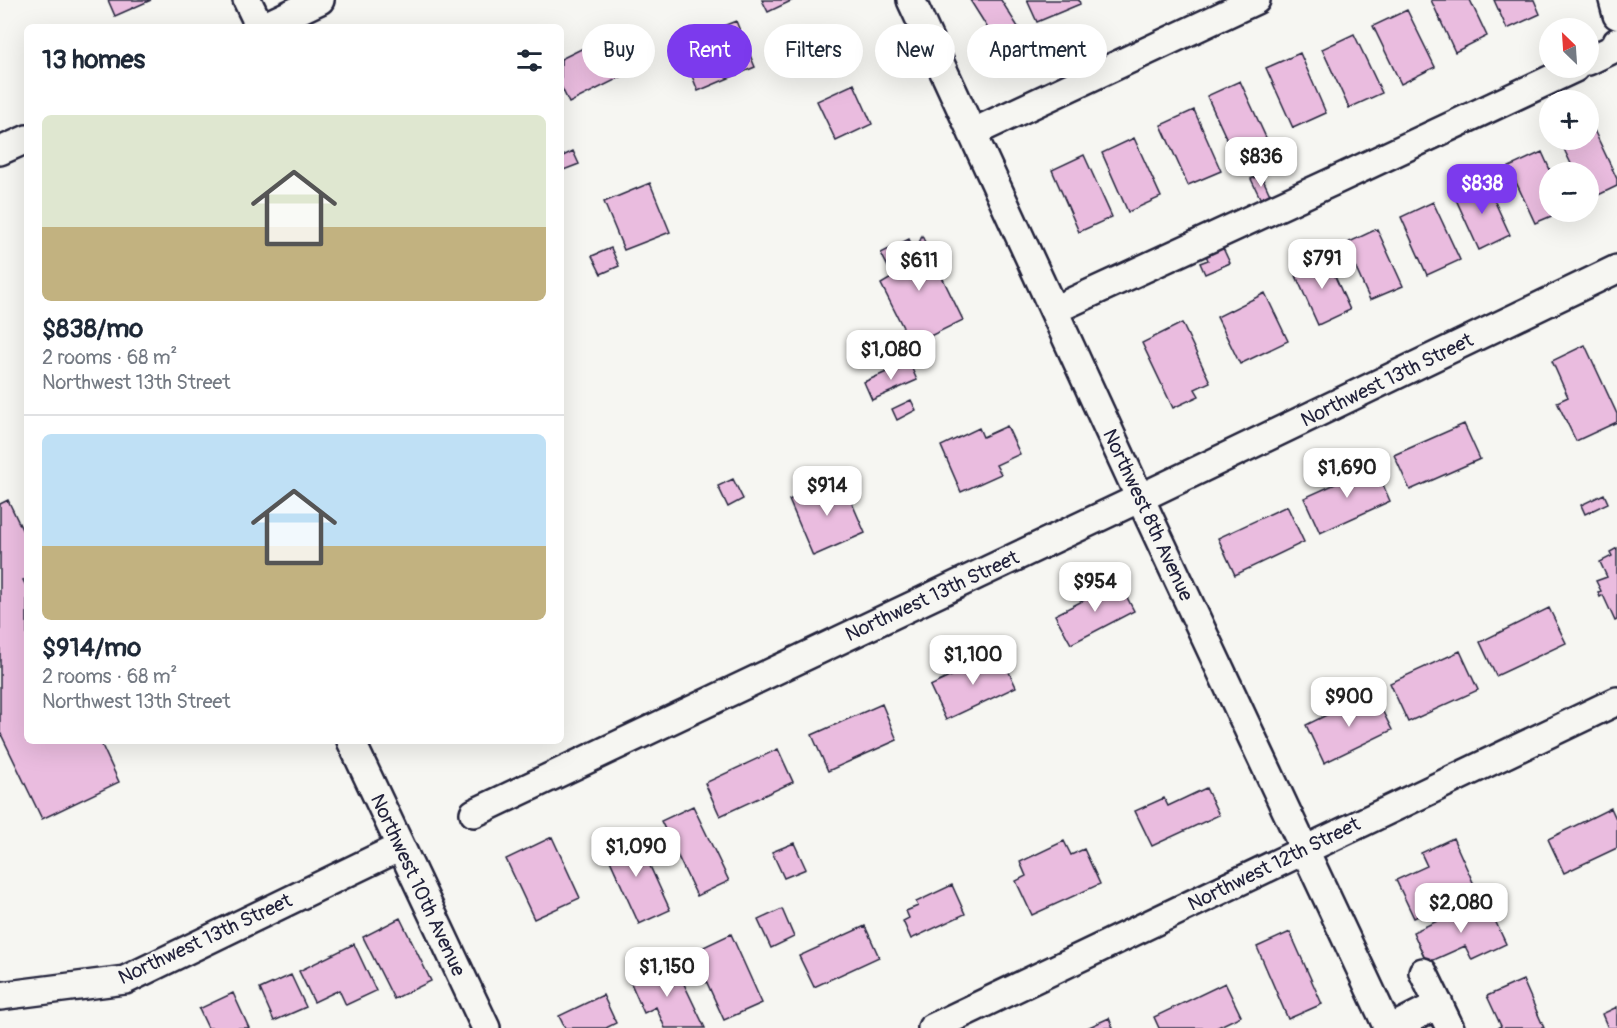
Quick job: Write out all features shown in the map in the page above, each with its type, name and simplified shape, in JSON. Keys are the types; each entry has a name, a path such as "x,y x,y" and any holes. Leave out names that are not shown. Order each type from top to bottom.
{"street":[{"path":"247,0 260,24"},
{"path":"268,24 320,0"},
{"name":"Northwest 8th Avenue","path":"911,0 1140,498 1390,1028"},
{"path":"972,133 1256,0"},
{"path":"1612,0 1617,15"},
{"path":"1599,56 1615,48 1617,42"},
{"path":"1054,310 1554,78"},
{"path":"0,151 24,140"},
{"name":"Northwest 13th Street","path":"474,813 1617,269"},
{"name":"Northwest 12th Street","path":"932,1028 1617,701"},
{"name":"Northwest 10th Avenue","path":"352,744 486,1028"},
{"name":"Northwest 13th Street","path":"0,996 125,980 400,847"},
{"path":"1390,1028 1444,1016 1423,972"}],"building":[{"path":"108,0 151,0 115,16"},
{"path":"762,0 793,0 768,12"},
{"path":"970,0 1001,0 1016,24 985,24"},
{"path":"1027,0 1079,0 1080,4 1037,22"},
{"path":"1431,0 1470,0 1487,36 1455,52"},
{"path":"1494,0 1534,0 1540,14 1507,29"},
{"path":"1407,10 1435,67 1401,84 1373,26"},
{"path":"1354,34 1382,93 1349,108 1322,49"},
{"path":"582,49 582,78 619,78 569,103 564,92 564,58"},
{"path":"1300,53 1326,113 1293,128 1266,68"},
{"path":"693,78 729,78 698,91"},
{"path":"1240,81 1268,142 1235,157 1207,96"},
{"path":"854,84 872,124 836,141 817,101"},
{"path":"1194,110 1221,171 1188,185 1161,125"},
{"path":"1134,138 1161,197 1128,212 1102,153"},
{"path":"1599,141 1617,179 1617,186 1599,195 1599,162 1570,162 1564,150 1599,150"},
{"path":"573,151 579,164 564,170 564,156"},
{"path":"1542,152 1546,162 1539,162 1539,221 1535,223 1509,167"},
{"path":"1084,155 1112,217 1079,232 1052,170"},
{"path":"1261,175 1271,197 1262,202 1251,179"},
{"path":"1485,180 1510,235 1479,250 1454,195"},
{"path":"650,183 670,232 624,250 604,202"},
{"path":"1433,202 1460,260 1427,275 1401,217"},
{"path":"1377,229 1403,286 1370,300 1345,244"},
{"path":"922,236 963,320 912,345 881,284 893,277 881,253 909,239 915,252"},
{"path":"1222,246 1230,263 1205,274 1200,263 1208,260 1205,253"},
{"path":"611,248 619,266 601,274 592,256"},
{"path":"1325,254 1350,310 1318,325 1293,269"},
{"path":"1265,293 1288,341 1240,364 1217,317"},
{"path":"1182,323 1210,382 1195,389 1199,396 1173,408 1142,343"},
{"path":"1585,345 1617,414 1617,422 1576,441 1557,402 1568,397 1552,361"},
{"path":"909,362 917,380 872,400 864,382"},
{"path":"911,400 916,410 897,420 892,409"},
{"path":"1464,424 1480,459 1410,490 1394,455"},
{"path":"1007,426 1020,454 996,465 1001,474 961,492 941,446 979,428 983,437"},
{"path":"1375,466 1390,501 1320,533 1304,498"},
{"path":"841,478 865,533 813,556 789,500"},
{"path":"733,479 743,499 728,507 718,486"},
{"path":"1604,494 1608,503 1585,514 1581,505"},
{"path":"8,500 24,534 24,744 101,744 119,782 42,819 0,732 0,504"},
{"path":"1287,506 1304,542 1235,575 1218,538"},
{"path":"1617,548 1617,620 1615,621 1603,595 1600,597 1598,592 1601,591 1596,581 1607,577 1600,562 1612,556 1610,552"},
{"path":"1119,582 1134,611 1071,644 1055,615"},
{"path":"1549,608 1566,643 1496,676 1480,642"},
{"path":"1460,651 1478,690 1408,722 1390,683"},
{"path":"1000,653 1016,687 946,720 930,686"},
{"path":"1373,692 1392,730 1324,763 1306,725"},
{"path":"882,704 897,740 828,771 812,735"},
{"path":"778,749 793,782 720,816 705,783"},
{"path":"1206,788 1219,815 1152,846 1135,811 1164,798 1168,806"},
{"path":"693,806 729,881 697,896 661,821"},
{"path":"1611,808 1617,821 1617,848 1564,873 1548,839"},
{"path":"634,831 670,910 639,924 603,845"},
{"path":"552,837 580,898 534,919 506,859"},
{"path":"1453,838 1476,889 1414,918 1396,880 1427,866 1421,853"},
{"path":"1064,841 1071,855 1084,849 1100,884 1032,915 1016,881 1026,876 1020,862"},
{"path":"794,843 806,869 784,878 772,852"},
{"path":"952,885 965,914 911,939 903,921 909,918 906,911 918,906 916,902"},
{"path":"1485,899 1506,944 1472,960 1465,946 1427,963 1413,932"},
{"path":"782,909 794,937 771,948 758,920"},
{"path":"400,918 431,981 394,999 363,937"},
{"path":"865,926 879,957 814,987 799,956"},
{"path":"1290,932 1322,1004 1288,1019 1257,947"},
{"path":"731,934 762,1003 724,1020 693,952"},
{"path":"354,944 376,991 346,1005 339,990 314,1002 299,971"},
{"path":"673,961 705,1028 665,1028 656,1007 644,1013 630,981"},
{"path":"291,975 306,1007 274,1021 260,989"},
{"path":"1523,980 1544,1028 1497,1028 1501,1026 1487,996"},
{"path":"1225,983 1241,1016 1216,1028 1159,1028 1154,1017"},
{"path":"233,993 249,1028 208,1028 199,1009"},
{"path":"603,995 616,1023 606,1028 565,1028 559,1016"},
{"path":"1617,1007 1617,1028 1608,1028 1602,1014"},
{"path":"1109,1018 1113,1028 1087,1028"}]}
